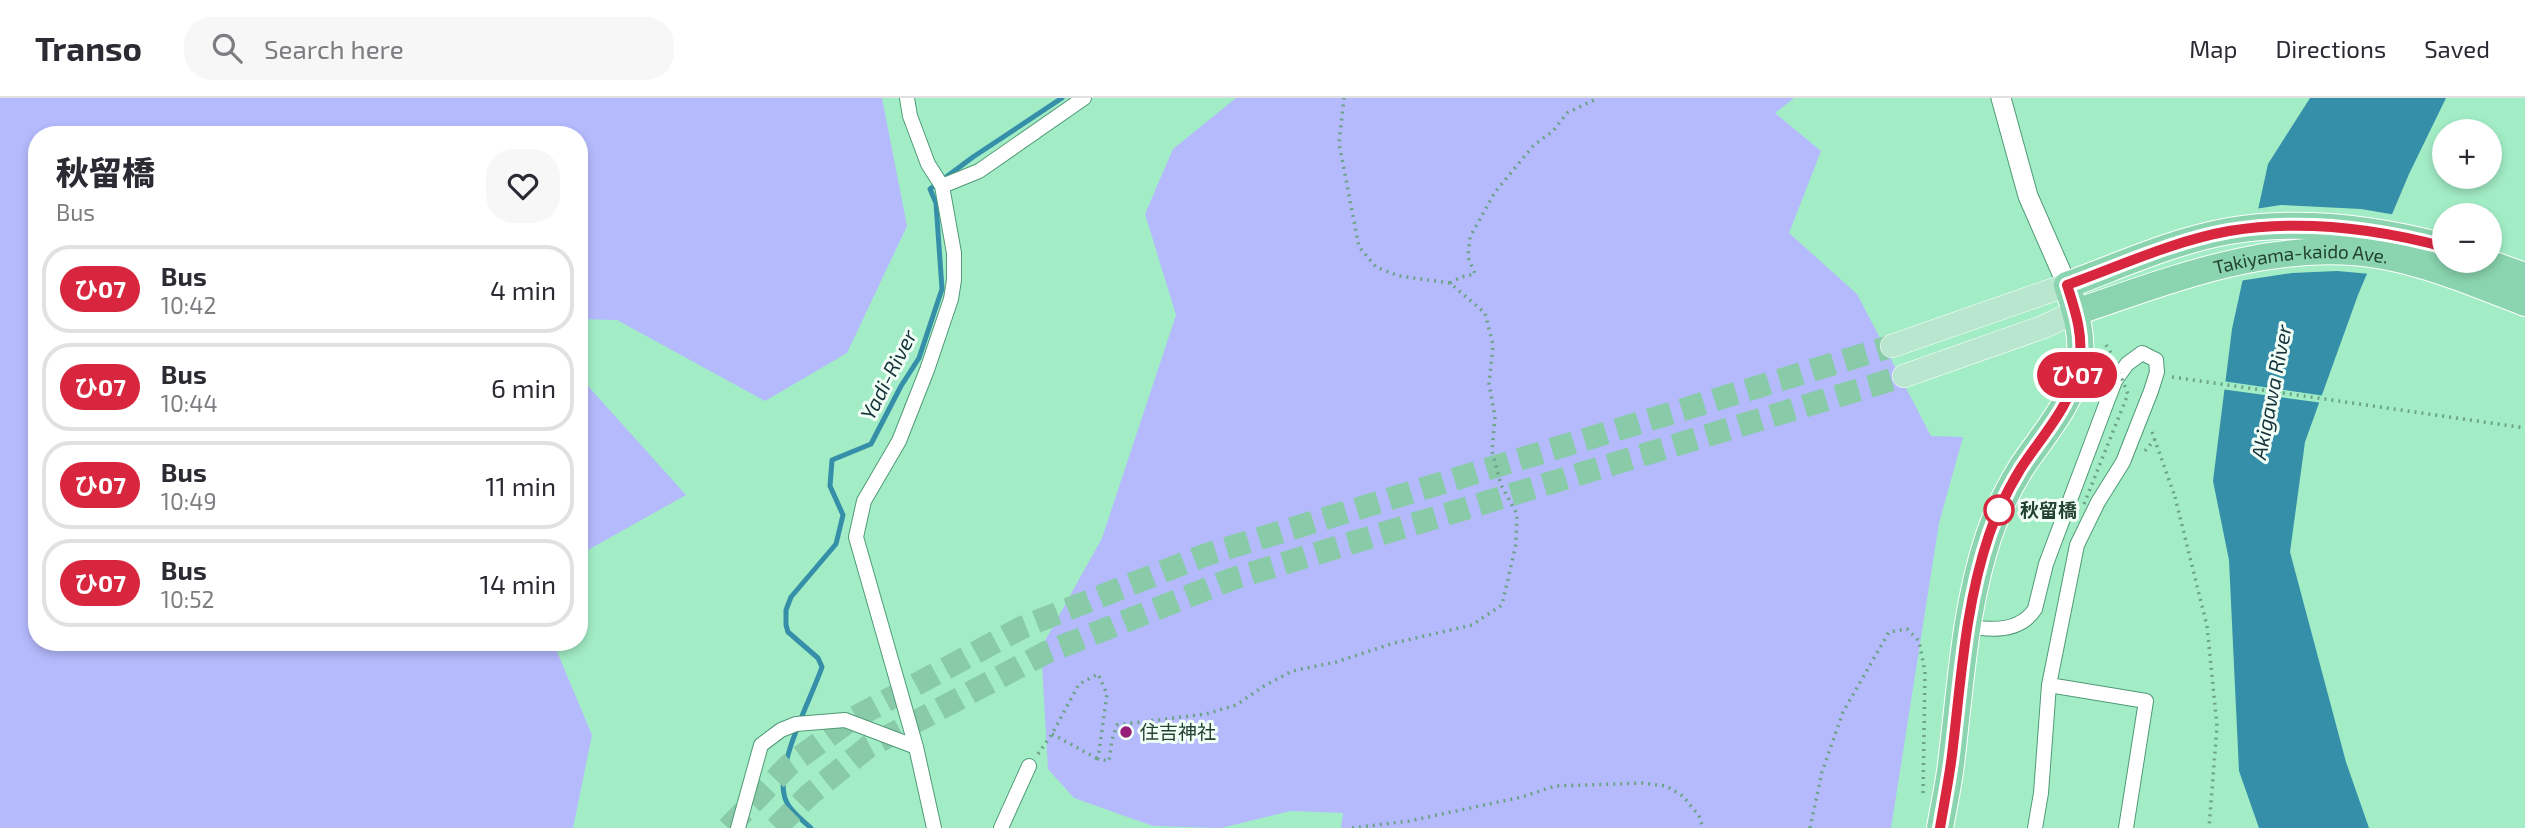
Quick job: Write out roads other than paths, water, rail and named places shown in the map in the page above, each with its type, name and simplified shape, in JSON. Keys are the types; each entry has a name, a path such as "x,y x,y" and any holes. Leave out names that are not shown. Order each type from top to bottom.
{"highway":[{"name":"Takiyama-kaido Ave.","path":"2067,285 2188,242 2227,232 2302,225 2384,233 2432,244"},
{"name":"Takiyama-kaido Ave.","path":"2076,312 2179,277 2251,259 2301,254 2351,253 2382,256 2411,263 2525,303"},
{"path":"2502,268 2525,276"},
{"path":"1940,828 1952,759 1968,626 1989,536 2020,471 2064,408 2073,390 2081,344 2076,312 2067,285"}],"main road":[{"path":"1892,346 2067,285"},
{"path":"1904,376 2043,327 2076,312"}],"street":[{"path":"906,98 928,164 942,186 954,253 954,280 951,299 927,370 899,441 864,501 856,537 916,747 934,828"},
{"path":"942,186 979,171 1084,98"},
{"path":"2001,98 2028,196 2067,285"},
{"path":"1968,626 1987,630 2007,628 2019,625 2029,618 2035,609 2055,539 2115,381 2127,364 2142,353 2156,360 2157,372 2123,463 2098,502 2077,545 2049,685 2041,793 2035,828"},
{"path":"2049,685 2146,701 2126,828"},
{"path":"738,828 761,745 781,730 803,723 845,720 916,747"},
{"path":"1002,828 1029,766"}],"water":[{"name":"Akigawa River","path":"2310,98 2446,98 2436,119 2432,119 2432,127 2358,295 2305,442 2290,552 2346,762 2369,828 2259,828 2239,771 2229,560 2213,481 2232,329 2268,164"}],"waterway":[{"name":"Yadi-River","path":"811,828 788,804 783,781 796,730 822,667 818,658 788,632 786,610 791,597 836,544 843,515 830,486 832,460 871,444 919,358 942,289 936,203 930,189 1062,98"}],"tunnel":[{"path":"728,828 789,765 852,719 1023,627 1205,555 1892,346"},
{"path":"776,828 809,795 868,747 1045,653 1232,579 1904,376"}],"place":[{"name":"秋留橋","path":"1999,510"},
{"name":"住吉神社","path":"1126,732"}]}
